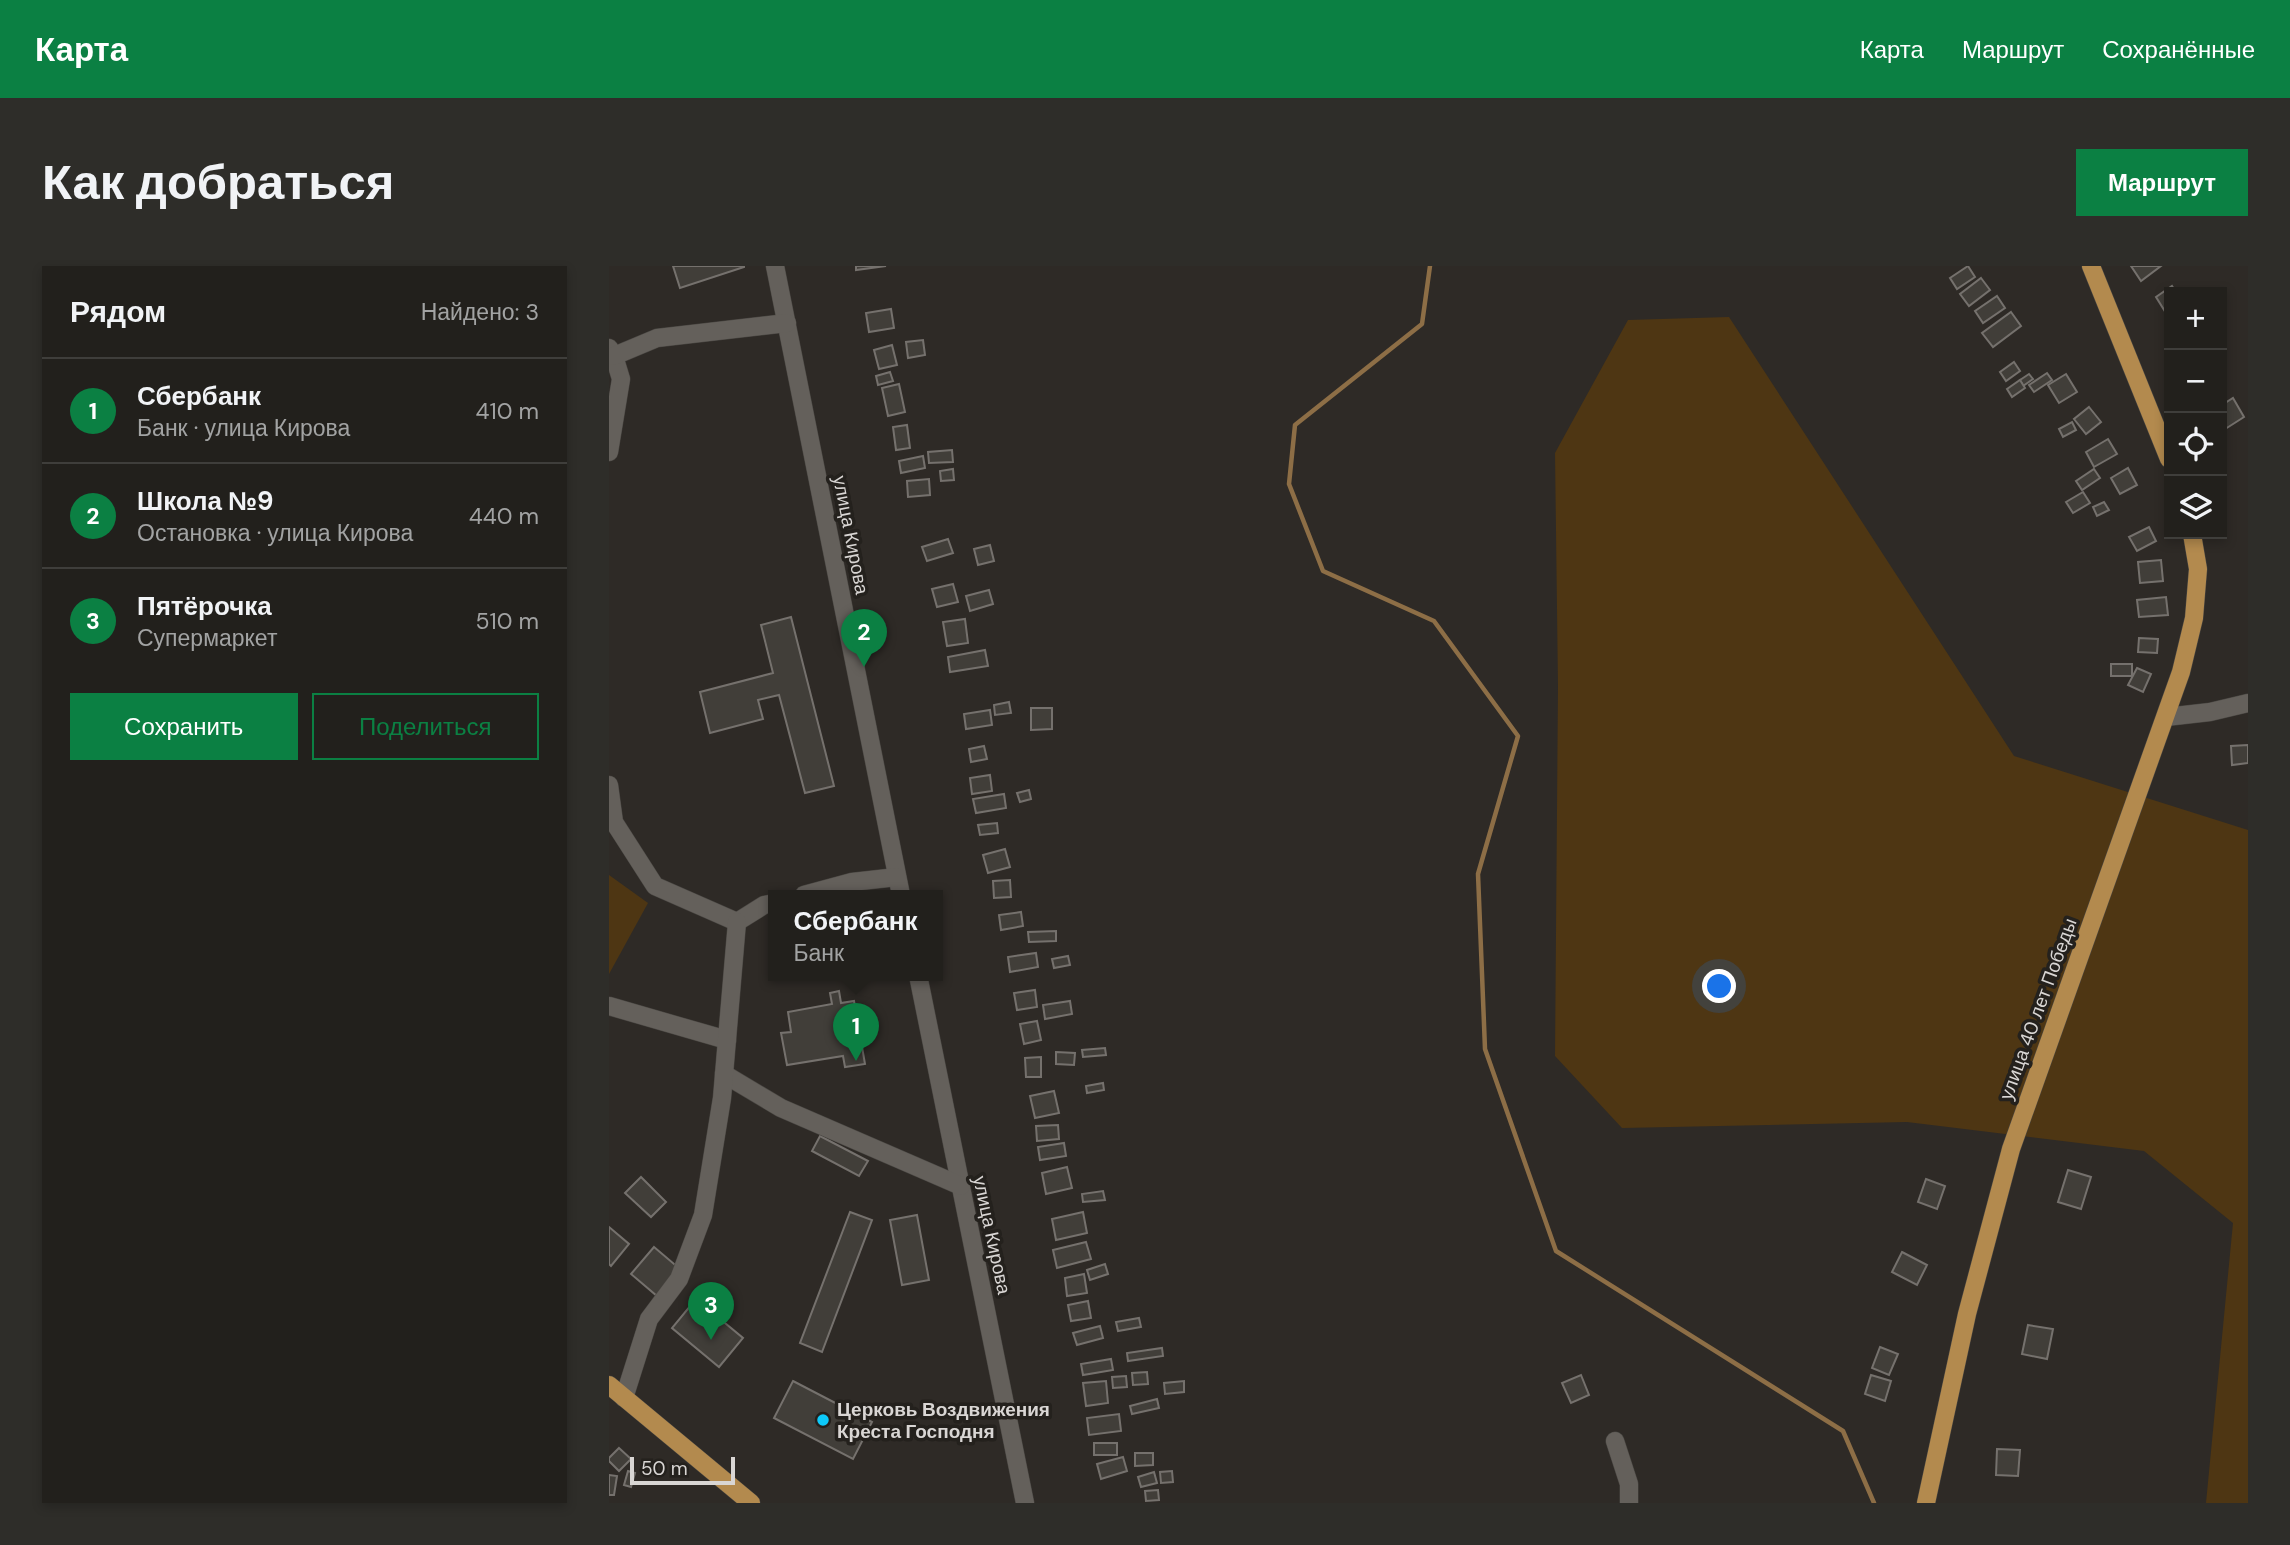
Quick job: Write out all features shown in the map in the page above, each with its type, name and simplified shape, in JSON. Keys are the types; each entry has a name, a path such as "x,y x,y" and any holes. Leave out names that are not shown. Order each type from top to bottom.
{"main road":[{"path":"2091,266 2164,447"},
{"name":"улица 40 лет Победы","path":"1926,1503 1967,1314 2011,1149 2181,672 2194,618 2198,569 2193,539"},
{"path":"609,1385 751,1503"}],"street":[{"name":"улица Кирова","path":"775,266 899,886"},
{"path":"609,452 621,379 611,352 657,338 787,323"},
{"path":"2166,717 2210,712 2248,703"},
{"path":"609,785 614,822 655,886 737,922"},
{"path":"822,890 852,882 899,886"},
{"path":"737,922 768,904"},
{"path":"624,1398 649,1320 679,1279 703,1214 722,1098 737,922"},
{"name":"улица Кирова","path":"919,981 1025,1503"},
{"path":"609,1006 727,1040"},
{"path":"724,1074 781,1108 961,1186"},
{"path":"1615,1441 1629,1485 1629,1503"}],"shaded area":[{"path":"1729,317 2014,756 2248,830 2248,1503 2206,1503 2233,1223 2144,1151 1907,1122 1622,1128 1555,1056 1558,686 1555,453 1628,320"},
{"path":"609,875 648,903 609,974"}],"building":[{"path":"673,266 744,266 744,267 680,288"},
{"path":"856,266 886,266 856,270"},
{"path":"1968,266 1975,277 1957,289 1950,278"},
{"path":"2131,266 2161,266 2141,281"},
{"path":"1981,278 1990,290 1969,306 1960,294"},
{"path":"2164,292 2164,310 2156,297"},
{"path":"1997,296 2005,308 1983,323 1975,311"},
{"path":"891,309 894,328 869,332 866,313"},
{"path":"2011,312 2021,326 1993,347 1982,333"},
{"path":"923,340 925,355 908,358 906,342"},
{"path":"892,345 897,365 879,369 874,350"},
{"path":"2014,362 2020,371 2006,381 2000,372"},
{"path":"890,372 893,381 878,385 876,376"},
{"path":"2047,373 2052,380 2034,392 2029,385"},
{"path":"2029,374 2033,379 2023,386 2020,380"},
{"path":"2066,374 2077,392 2059,403 2048,385"},
{"path":"2020,380 2025,388 2012,397 2007,389"},
{"path":"899,384 905,412 888,416 882,388"},
{"path":"2233,398 2244,417 2227,428 2227,413 2227,402"},
{"path":"2089,407 2101,422 2086,434 2074,419"},
{"path":"2072,422 2076,430 2063,437 2059,429"},
{"path":"907,425 910,448 896,450 893,427"},
{"path":"2108,439 2117,454 2094,467 2086,452"},
{"path":"952,450 953,462 929,463 928,452"},
{"path":"923,456 925,468 901,473 899,461"},
{"path":"2128,468 2137,485 2120,494 2111,478"},
{"path":"953,469 954,480 941,481 940,471"},
{"path":"2094,469 2100,478 2082,490 2076,481"},
{"path":"929,479 930,495 908,497 907,481"},
{"path":"2083,492 2090,503 2073,513 2066,502"},
{"path":"2104,502 2109,510 2097,516 2093,507"},
{"path":"2149,527 2156,541 2137,551 2129,537"},
{"path":"948,539 953,553 927,561 922,547"},
{"path":"990,545 994,561 978,565 974,549"},
{"path":"2161,560 2163,581 2140,583 2138,562"},
{"path":"953,584 958,602 937,607 932,589"},
{"path":"989,590 993,604 970,611 966,596"},
{"path":"2166,597 2168,615 2139,617 2137,600"},
{"path":"791,617 834,786 805,793 779,695 758,700 763,719 710,733 700,692 773,673 761,625"},
{"path":"965,619 968,643 947,646 943,622"},
{"path":"2139,638 2158,639 2157,653 2138,652"},
{"path":"985,650 988,666 950,672 948,657"},
{"path":"2111,664 2132,664 2132,676 2111,676"},
{"path":"2137,668 2151,674 2143,692 2128,685"},
{"path":"1009,702 1011,713 995,715 994,705"},
{"path":"1031,708 1052,708 1052,729 1031,730"},
{"path":"990,710 992,725 966,729 964,714"},
{"path":"2248,745 2248,763 2232,765 2231,746"},
{"path":"984,746 987,759 971,762 969,749"},
{"path":"990,775 992,791 972,794 970,778"},
{"path":"1029,790 1031,799 1020,802 1017,793"},
{"path":"1004,794 1006,808 976,813 973,799"},
{"path":"997,823 998,833 980,835 978,825"},
{"path":"1005,849 1010,867 988,873 983,855"},
{"path":"1010,880 1011,897 994,898 993,881"},
{"path":"1021,912 1023,926 1001,930 999,915"},
{"path":"1056,931 1056,941 1029,942 1028,932"},
{"path":"1036,953 1038,967 1010,972 1008,957"},
{"path":"1068,956 1070,965 1054,968 1052,959"},
{"path":"1035,990 1037,1007 1017,1010 1014,993"},
{"path":"839,991 841,1003 854,1001 865,1064 845,1067 843,1056 787,1065 781,1033 791,1032 788,1012 832,1004 830,993"},
{"path":"1070,1001 1072,1014 1045,1019 1043,1005"},
{"path":"1037,1021 1041,1040 1024,1044 1020,1024"},
{"path":"1105,1048 1106,1055 1083,1057 1082,1050"},
{"path":"1056,1052 1075,1053 1074,1065 1056,1064"},
{"path":"1041,1057 1041,1077 1026,1077 1025,1058"},
{"path":"1103,1083 1104,1090 1087,1093 1086,1086"},
{"path":"1054,1091 1059,1113 1035,1118 1030,1096"},
{"path":"1058,1125 1059,1139 1037,1141 1036,1126"},
{"path":"820,1136 868,1161 859,1176 812,1151"},
{"path":"1064,1143 1066,1156 1040,1160 1038,1147"},
{"path":"1067,1167 1072,1188 1046,1194 1042,1173"},
{"path":"2068,1170 2091,1177 2081,1209 2058,1202"},
{"path":"641,1177 666,1202 651,1217 625,1193"},
{"path":"1926,1179 1945,1186 1937,1209 1918,1202"},
{"path":"1103,1191 1105,1200 1083,1202 1082,1194"},
{"path":"850,1212 872,1220 822,1352 800,1343"},
{"path":"1083,1212 1087,1233 1056,1240 1052,1219"},
{"path":"917,1215 929,1280 902,1285 890,1220"},
{"path":"609,1227 629,1244 611,1266 609,1264"},
{"path":"1086,1242 1091,1259 1057,1268 1053,1250"},
{"path":"654,1247 680,1269 657,1296 631,1274"},
{"path":"1902,1252 1927,1265 1917,1285 1892,1272"},
{"path":"1105,1264 1108,1274 1090,1280 1087,1270"},
{"path":"1084,1274 1087,1293 1067,1296 1065,1278"},
{"path":"696,1299 743,1338 719,1367 672,1328"},
{"path":"1088,1301 1091,1318 1071,1321 1068,1305"},
{"path":"1139,1318 1141,1327 1118,1331 1116,1322"},
{"path":"2028,1325 2053,1329 2047,1359 2022,1354"},
{"path":"1100,1326 1103,1338 1077,1345 1073,1333"},
{"path":"1880,1347 1898,1354 1889,1375 1872,1368"},
{"path":"1162,1348 1163,1356 1128,1361 1127,1353"},
{"path":"1111,1359 1113,1370 1083,1375 1081,1364"},
{"path":"1147,1372 1148,1384 1133,1385 1132,1373"},
{"path":"1581,1375 1589,1395 1571,1403 1562,1383"},
{"path":"1871,1375 1891,1381 1885,1401 1865,1394"},
{"path":"1126,1376 1127,1387 1113,1388 1112,1377"},
{"name":"Церковь Воздвижения Креста Господня","path":"793,1381 872,1422 853,1459 774,1418"},
{"path":"1106,1381 1108,1403 1086,1406 1083,1383"},
{"path":"1184,1381 1184,1392 1165,1394 1164,1383"},
{"path":"1157,1399 1159,1408 1132,1414 1130,1406"},
{"path":"1119,1414 1121,1431 1089,1435 1087,1418"},
{"path":"1094,1443 1117,1443 1117,1455 1094,1455"},
{"path":"619,1448 631,1459 619,1471 609,1458"},
{"path":"1997,1449 2020,1450 2018,1476 1996,1475"},
{"path":"1135,1453 1153,1453 1153,1465 1135,1466"},
{"path":"1123,1457 1127,1471 1101,1479 1097,1464"},
{"path":"628,1471 635,1473 631,1487 624,1485"},
{"path":"1172,1471 1173,1482 1161,1483 1160,1472"},
{"path":"1154,1472 1157,1483 1141,1487 1138,1477"},
{"path":"609,1475 617,1476 614,1495 609,1495"},
{"path":"1158,1490 1159,1500 1146,1501 1145,1491"}],"waterway":[{"path":"1430,266 1422,324 1295,425 1289,484 1323,571 1434,621 1518,736 1478,874 1485,1049 1556,1251 1843,1431 1874,1503"}],"place":[{"name":"Школа №9","path":"864,667"},
{"name":"Сбербанк","path":"856,1061"},
{"name":"Пятёрочка","path":"711,1340"},
{"name":"Церковь Воздвижения Креста Господня","path":"823,1420"}]}
